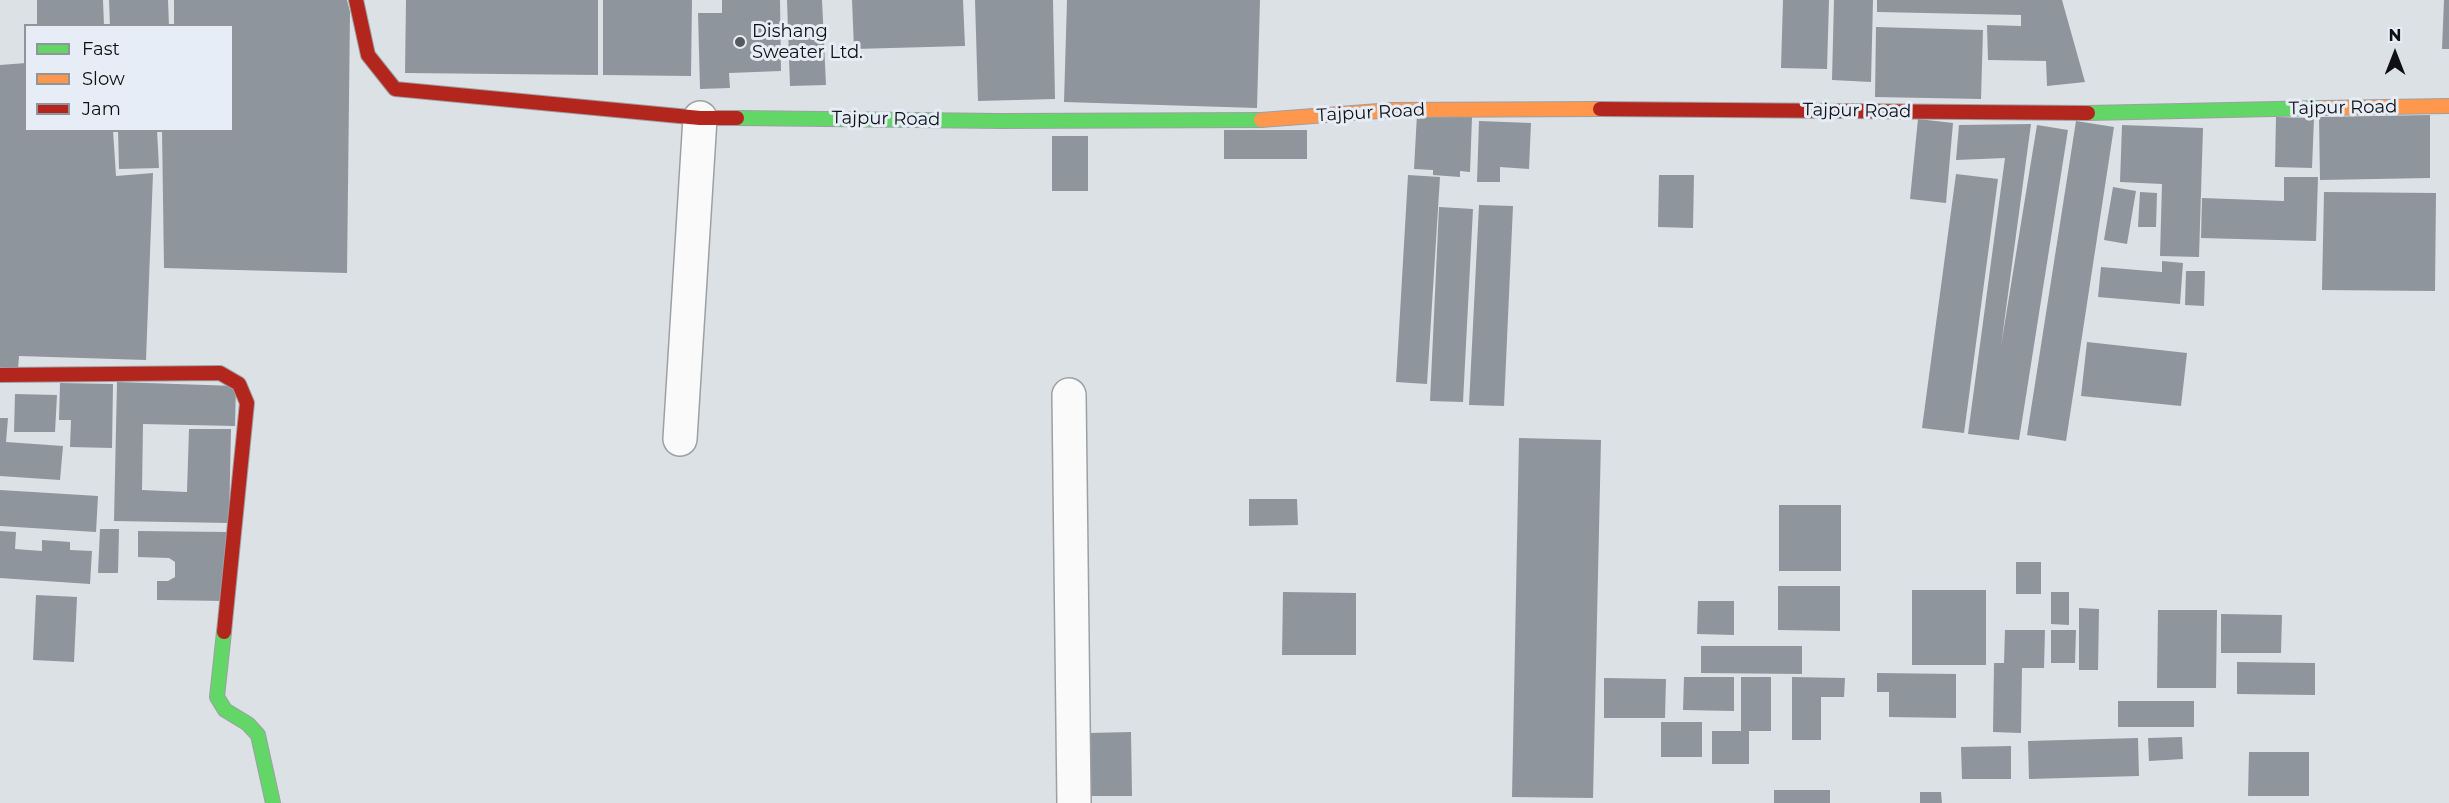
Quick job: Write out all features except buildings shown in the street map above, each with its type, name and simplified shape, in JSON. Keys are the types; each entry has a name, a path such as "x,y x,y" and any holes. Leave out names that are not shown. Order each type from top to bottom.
{"street":[{"name":"Tajpur Road","path":"356,0 368,55 395,89 700,118 883,118 1001,121 1259,120 1392,110 1770,109 2035,114 2449,106"},
{"path":"680,439 700,118"},
{"path":"0,375 220,373 239,384 247,403 246,424 217,698 221,709 254,727 258,735 273,803"},
{"path":"1069,395 1074,803"}],"traffic: fast":[{"path":"2088,113 2322,108"},
{"path":"737,118 1001,121 1261,120"},
{"path":"224,632 217,697 225,710 248,724 258,735 273,803"}],"traffic: slow":[{"path":"2322,108 2449,106"},
{"path":"1261,120 1392,110 1600,109"}],"traffic: jam":[{"path":"356,0 368,55 395,89 700,118 737,118"},
{"path":"1600,109 2088,113"},
{"path":"0,375 220,373 239,384 247,403 224,632"}],"place":[{"name":"Dishang Sweater Ltd.","path":"740,42"}]}
